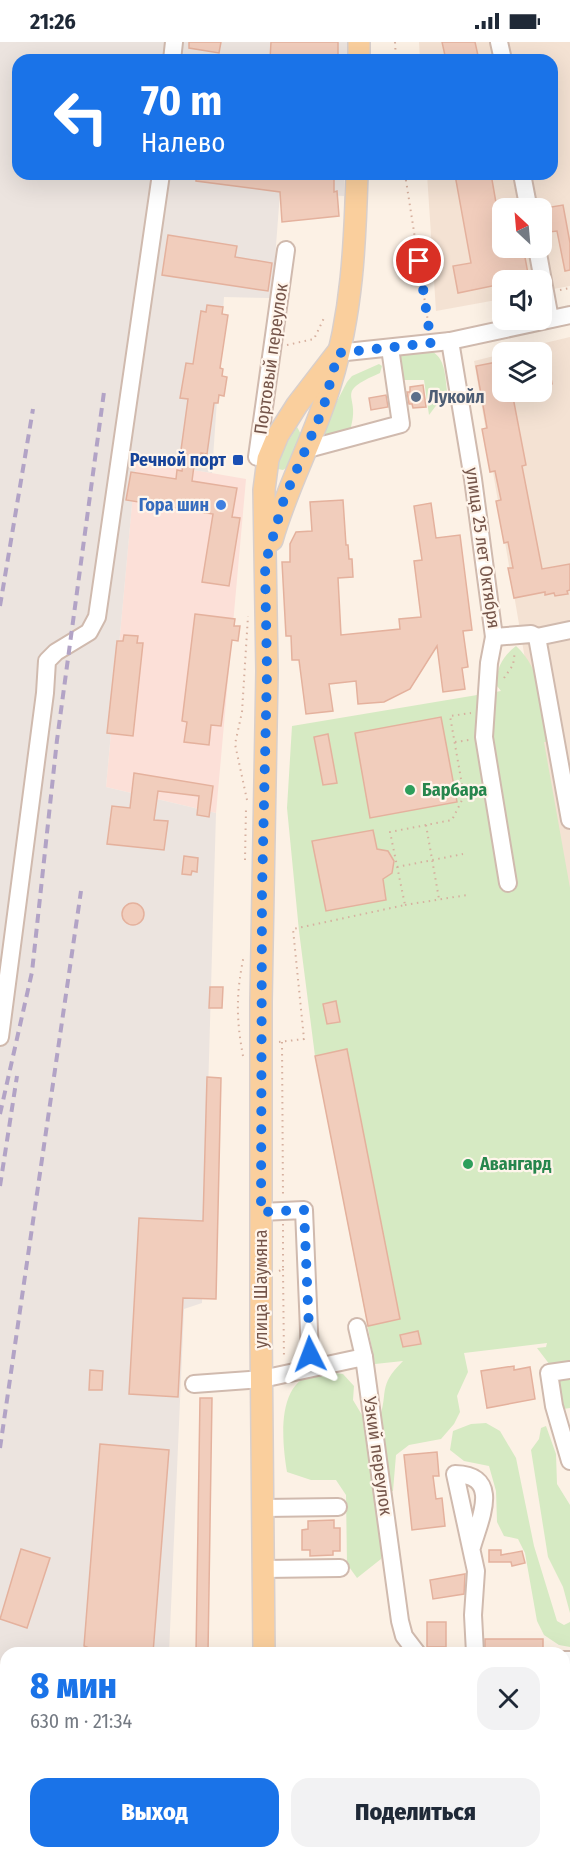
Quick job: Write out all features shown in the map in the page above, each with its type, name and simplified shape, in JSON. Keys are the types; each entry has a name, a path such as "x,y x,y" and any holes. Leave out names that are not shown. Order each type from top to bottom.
{"main road":[{"path":"338,353 347,316 354,265 357,180"},
{"name":"улица Шаумяна","path":"265,564 295,472 323,409 338,353"},
{"name":"улица Шаумяна","path":"264,1647 261,1212 271,1043 264,490 268,459 278,435 297,405 338,353"},
{"path":"268,459 273,471 283,475 295,472"}],"street":[{"path":"0,1037 45,693 47,661 56,652 89,632 97,617 160,180"},
{"path":"523,180 527,198"},
{"name":"Портовый переулок","path":"268,459 257,457 286,250"},
{"path":"552,319 570,315"},
{"path":"338,353 450,341 500,330"},
{"name":"улица 25 лет Октября","path":"450,341 475,490 494,637 531,634 537,637 570,630"},
{"path":"304,450 401,424 390,348"},
{"path":"494,637 484,737 508,884"},
{"path":"537,637 570,820"},
{"path":"261,1212 304,1210 310,1354"},
{"name":"Узкий переулок","path":"357,1326 364,1357 400,1621 404,1636 412,1647"},
{"path":"194,1384 262,1379 364,1357"},
{"path":"570,1370 549,1373 554,1406 570,1461"},
{"path":"264,1508 338,1507"},
{"path":"472,1547 476,1571 473,1615 475,1647"},
{"path":"264,1569 340,1568"}],"path":[{"path":"406,180 431,343"},
{"path":"273,346 305,343 314,339 325,316"},
{"path":"245,864 247,797 235,744 243,712 248,611"},
{"path":"488,684 502,681 513,665 513,635"},
{"path":"405,905 390,832 452,820 464,796 450,716 485,711"},
{"path":"426,825 439,899"},
{"path":"397,867 462,854"},
{"path":"284,1374 283,1211 271,1043 304,1039 293,929 405,905 467,895"},
{"path":"238,1030 237,984 244,946"},
{"path":"278,1287 279,1269 283,1269"}],"shaded area":[{"path":"0,42 347,42 347,54 12,54 12,180 344,180 344,196 280,193 272,298 224,297 212,473 136,461 106,787 216,813 202,1303 184,1309 169,1647 0,1647"},
{"path":"419,42 570,42 570,286 552,289 552,270 492,270 492,301 436,311 427,180 558,180 558,54 420,54"},
{"path":"570,337 570,922 474,361 492,356 492,402 552,402 552,342 549,342"},
{"path":"136,460 246,479 216,813 106,787"}],"green space":[{"path":"426,349 437,355 443,365 447,391 429,415 424,380 403,380 397,356"},
{"path":"379,364 382,366 380,373 365,380 352,390 351,427 346,432 324,438 320,434 347,382 352,376"},
{"path":"297,427 302,436 289,466 283,470 278,469 277,459"},
{"path":"516,646 531,666 543,703 549,742 544,742 570,888 570,1408 563,1409 550,1365 537,1348 546,1347 547,1343 464,1353 468,1372 457,1396 460,1412 454,1424 441,1439 409,1445 396,1455 393,1491 375,1491 383,1541 381,1559 357,1578 347,1564 346,1495 336,1480 311,1480 287,1472 284,1445 283,1429 288,1399 295,1386 305,1377 319,1373 343,1374 354,1386 353,1400 365,1420 379,1420 387,1383 403,1361 375,1364 315,1056 299,931 287,808 292,726 501,691 497,686 499,668 507,654"},
{"path":"486,1423 500,1431 516,1458 534,1546 557,1621 564,1625 570,1622 570,1647 559,1645 544,1635 537,1621 525,1553 518,1539 504,1536 497,1522 496,1491 489,1466 464,1461 450,1450 453,1431 471,1424"},
{"path":"546,1426 556,1454 557,1484 570,1505 570,1613 563,1587 548,1557 531,1450 539,1439 541,1428"}],"building":[{"path":"189,42 221,42 219,53 189,48"},
{"path":"271,42 338,42 338,54 270,54"},
{"path":"442,42 475,42 478,54 445,54"},
{"path":"334,180 339,216 282,222 280,192 196,181"},
{"path":"456,180 492,180 495,198 492,198 492,258 525,258 527,270 492,270 492,286 458,293 453,266 471,263"},
{"path":"563,205 570,243 570,270 565,271 557,231 552,232 552,207"},
{"path":"168,235 237,246 235,257 272,263 268,291 162,275"},
{"path":"207,305 223,307 222,314 228,315 220,368 223,369 222,376 227,377 224,396 219,395 218,403 214,403 207,454 201,453 201,458 195,458 192,481 237,488 232,517 240,518 229,586 202,582 213,514 126,500 131,472 176,479 177,470 182,471 185,451 181,450 188,399 180,398 186,363 193,364 201,311 206,312"},
{"path":"492,363 492,402 514,402 526,465 522,466 542,569 570,564 568,594 555,596 554,593 545,595 545,592 514,598 508,568 513,568 508,542 504,543 496,501 501,500 495,471 490,472 482,429 487,428 476,366"},
{"path":"423,385 426,407 413,408 412,404 409,404 407,392 410,392 410,387"},
{"path":"386,395 388,407 371,410 369,398"},
{"path":"343,500 346,545 348,545 349,559 352,559 353,577 338,578 341,635 400,629 399,619 421,617 414,561 422,560 414,506 431,503 436,538 460,535 472,630 463,631 468,667 462,668 465,689 443,692 437,646 410,689 384,702 358,704 356,681 329,684 333,711 306,714 299,660 292,660 291,636 286,636 282,562 290,562 290,544 296,532 312,531 310,502"},
{"path":"195,614 235,619 234,626 240,626 238,641 232,640 221,726 211,725 209,745 184,742 187,722 182,721"},
{"path":"124,635 138,636 137,643 143,643 133,736 107,733 117,641 123,641"},
{"path":"441,717 457,802 370,818 355,733"},
{"path":"328,734 337,783 323,785 314,737"},
{"path":"134,773 213,786 209,817 197,815 199,796 158,791 154,820 168,821 164,850 107,844 112,806 130,808"},
{"path":"373,830 377,849 388,851 394,861 392,873 383,879 386,900 326,911 312,841"},
{"path":"184,856 198,858 197,872 192,871 191,875 182,874"},
{"path":"133,903 141,906 144,914 141,922 133,925 125,922 122,914 125,906"},
{"path":"210,987 223,987 222,1008 209,1008"},
{"path":"336,1001 340,1022 327,1024 323,1004"},
{"path":"347,1049 400,1319 368,1326 315,1056"},
{"path":"207,1077 221,1078 216,1299 183,1298 178,1397 129,1394 139,1218 203,1221"},
{"path":"418,1331 421,1344 403,1347 400,1335"},
{"path":"514,1366 514,1370 530,1367 535,1399 487,1408 481,1371"},
{"path":"90,1370 103,1371 102,1390 89,1390"},
{"path":"200,1398 212,1398 208,1647 196,1647"},
{"path":"100,1444 169,1450 153,1647 84,1646"},
{"path":"437,1452 439,1476 433,1476 436,1499 442,1498 445,1526 412,1530 404,1455"},
{"path":"334,1520 334,1528 340,1528 340,1551 333,1551 333,1555 310,1556 310,1550 302,1550 302,1530 308,1529 308,1521"},
{"path":"21,1549 50,1558 27,1628 0,1619"},
{"path":"489,1550 501,1550 501,1555 522,1551 525,1563 512,1566 511,1562 489,1562"},
{"path":"465,1574 464,1594 433,1599 430,1580"},
{"path":"427,1622 446,1622 446,1647 427,1647"},
{"path":"485,1639 543,1639 543,1647 485,1647"}],"railway":[{"path":"0,1114 32,972 57,740 104,392"},
{"path":"0,606 33,409"},
{"path":"0,1448 81,891"},
{"path":"0,1186 17,1076"}],"place":[{"name":"Лукойл","path":"416,397"},
{"name":"Речной порт","path":"238,460"},
{"name":"Гора шин","path":"221,505"},
{"name":"Барбара","path":"410,790"},
{"name":"Авангард","path":"468,1164"}],"route":[{"path":"310,1354 304,1210 261,1212 262,891 267,671 265,564 284,499 323,409 338,353 431,343 419,261"}]}
